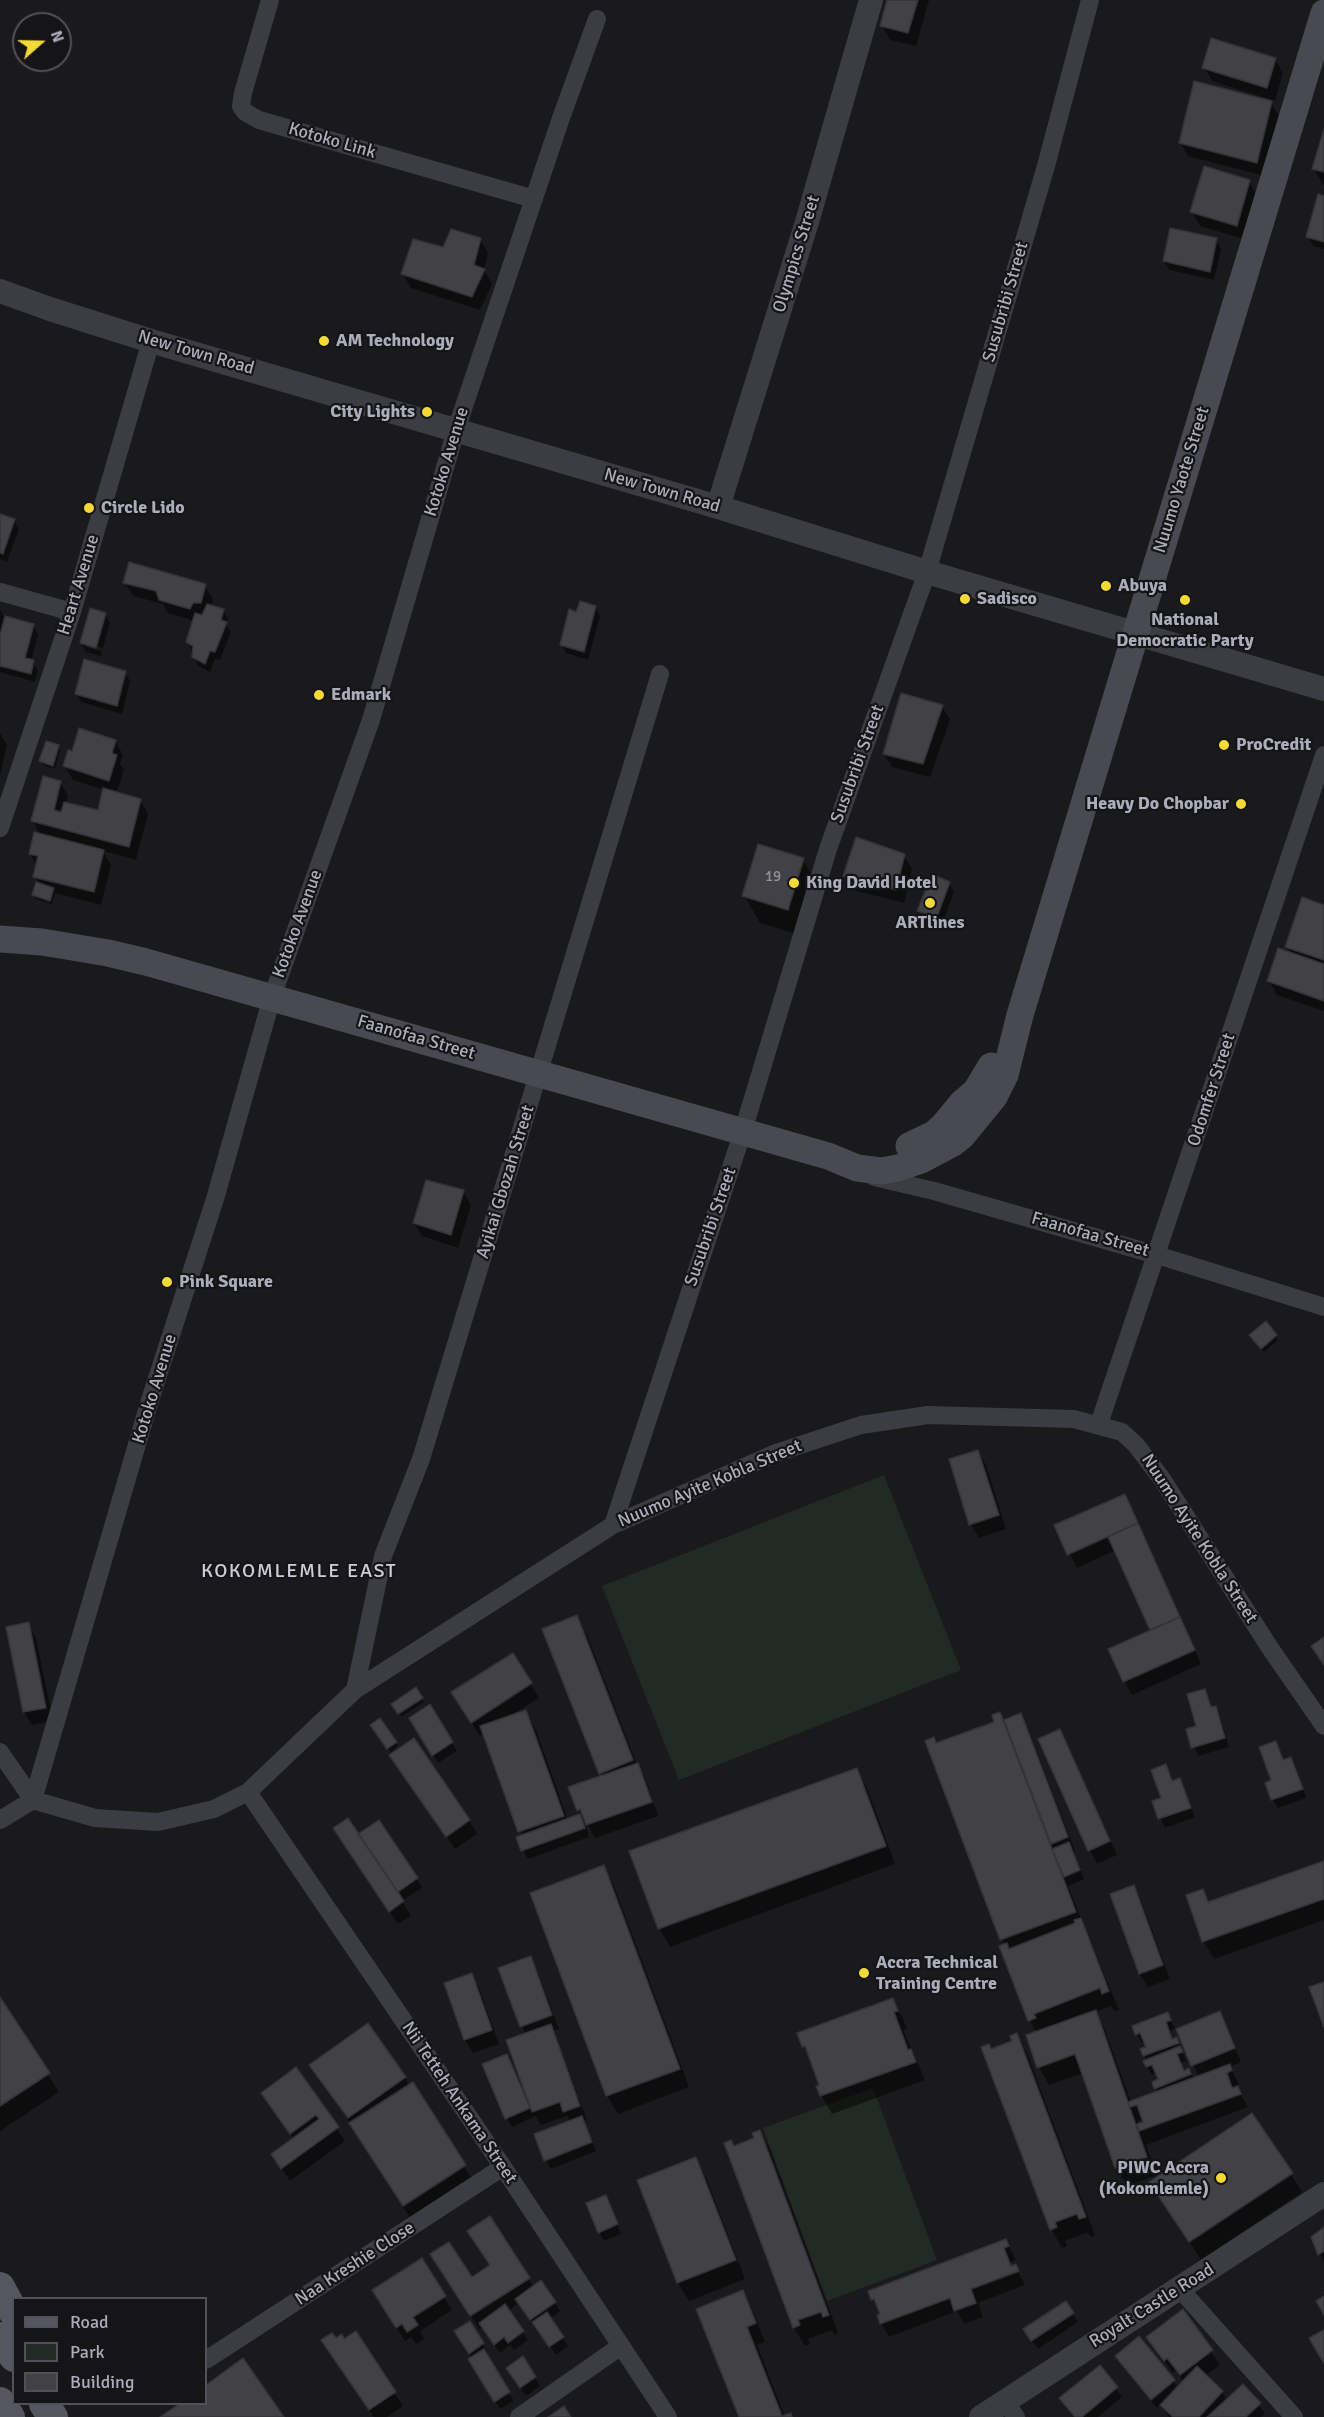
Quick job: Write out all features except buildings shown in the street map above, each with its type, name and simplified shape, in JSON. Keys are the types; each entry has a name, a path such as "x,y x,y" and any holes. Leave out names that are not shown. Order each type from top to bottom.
{"main road":[{"name":"Nuumo Yaote Street","path":"828,1156 857,1168 881,1171 904,1167 933,1154 962,1136 994,1097 1008,1065 1020,1015 1072,850 1135,632 1324,13"},
{"name":"Faanofaa Street","path":"0,939 42,942 108,952 828,1156"},
{"name":"Nuumo Yaote Street","path":"828,1156 877,1155 920,1142 934,1134 962,1102 976,1091 1020,1015"},
{"path":"0,2287 12,2309"},
{"path":"0,2337 12,2354"},
{"path":"0,2402 10,2417"}],"street":[{"name":"Kotoko Link","path":"270,0 243,93 241,106 245,112 259,120 534,199"},
{"name":"Olympics Street","path":"718,507 807,222 871,0"},
{"name":"Susubribi Street","path":"613,1525 743,1131 828,849 927,572 1046,166 1090,0"},
{"name":"Kotoko Avenue","path":"33,1800 150,1400 215,1199 272,998 371,720 456,430 597,20"},
{"name":"New Town Road","path":"0,291 151,341 718,507 927,572 1324,689"},
{"name":"Heart Avenue","path":"0,828 72,612 151,341"},
{"path":"0,592 72,612"},
{"name":"Ayikai Gbozah Street","path":"355,1690 383,1556 421,1459 660,674"},
{"name":"Odomfer Street","path":"1099,1424 1324,755"},
{"name":"Faanofaa Street","path":"857,1168 862,1174 934,1191 1157,1254 1324,1307"},
{"name":"Nuumo Ayite Kobla Street","path":"33,1800 95,1818 158,1822 214,1809 248,1792 355,1690 613,1525 776,1453 861,1425 928,1415 1074,1419 1122,1432 1136,1445 1162,1479 1270,1648 1324,1726"},
{"path":"0,1752 33,1800 0,1820"},
{"name":"Nii Tetteh Ankama Street","path":"248,1792 503,2167 668,2417"},
{"name":"Naa Kreshie Close","path":"207,2359 503,2167"},
{"name":"Royalt Castle Road","path":"981,2417 1010,2409 1180,2289 1324,2194"},
{"path":"1180,2289 1294,2417"},
{"path":"519,2417 621,2346"}],"green space":[{"path":"884,1475 961,1670 679,1780 602,1586"},
{"path":"873,2088 937,2260 827,2301 763,2128"}],"place":[{"name":"AM Technology","path":"324,341"},
{"name":"City Lights","path":"427,412"},
{"name":"Circle Lido","path":"89,508"},
{"name":"Abuya","path":"1106,586"},
{"name":"Sadisco","path":"965,599"},
{"name":"National Democratic Party","path":"1185,600"},
{"name":"Edmark","path":"319,695"},
{"name":"ProCredit","path":"1224,745"},
{"name":"Heavy Do Chopbar","path":"1241,804"},
{"name":"King David Hotel","path":"794,883"},
{"name":"ARTlines","path":"930,903"},
{"name":"Pink Square","path":"167,1282"},
{"name":"Accra Technical Training Centre","path":"864,1973"},
{"name":"PIWC Accra (Kokomlemle)","path":"1221,2178"}],"district":[{"name":"KOKOMLEMLE EAST","path":"299,1572"}]}
